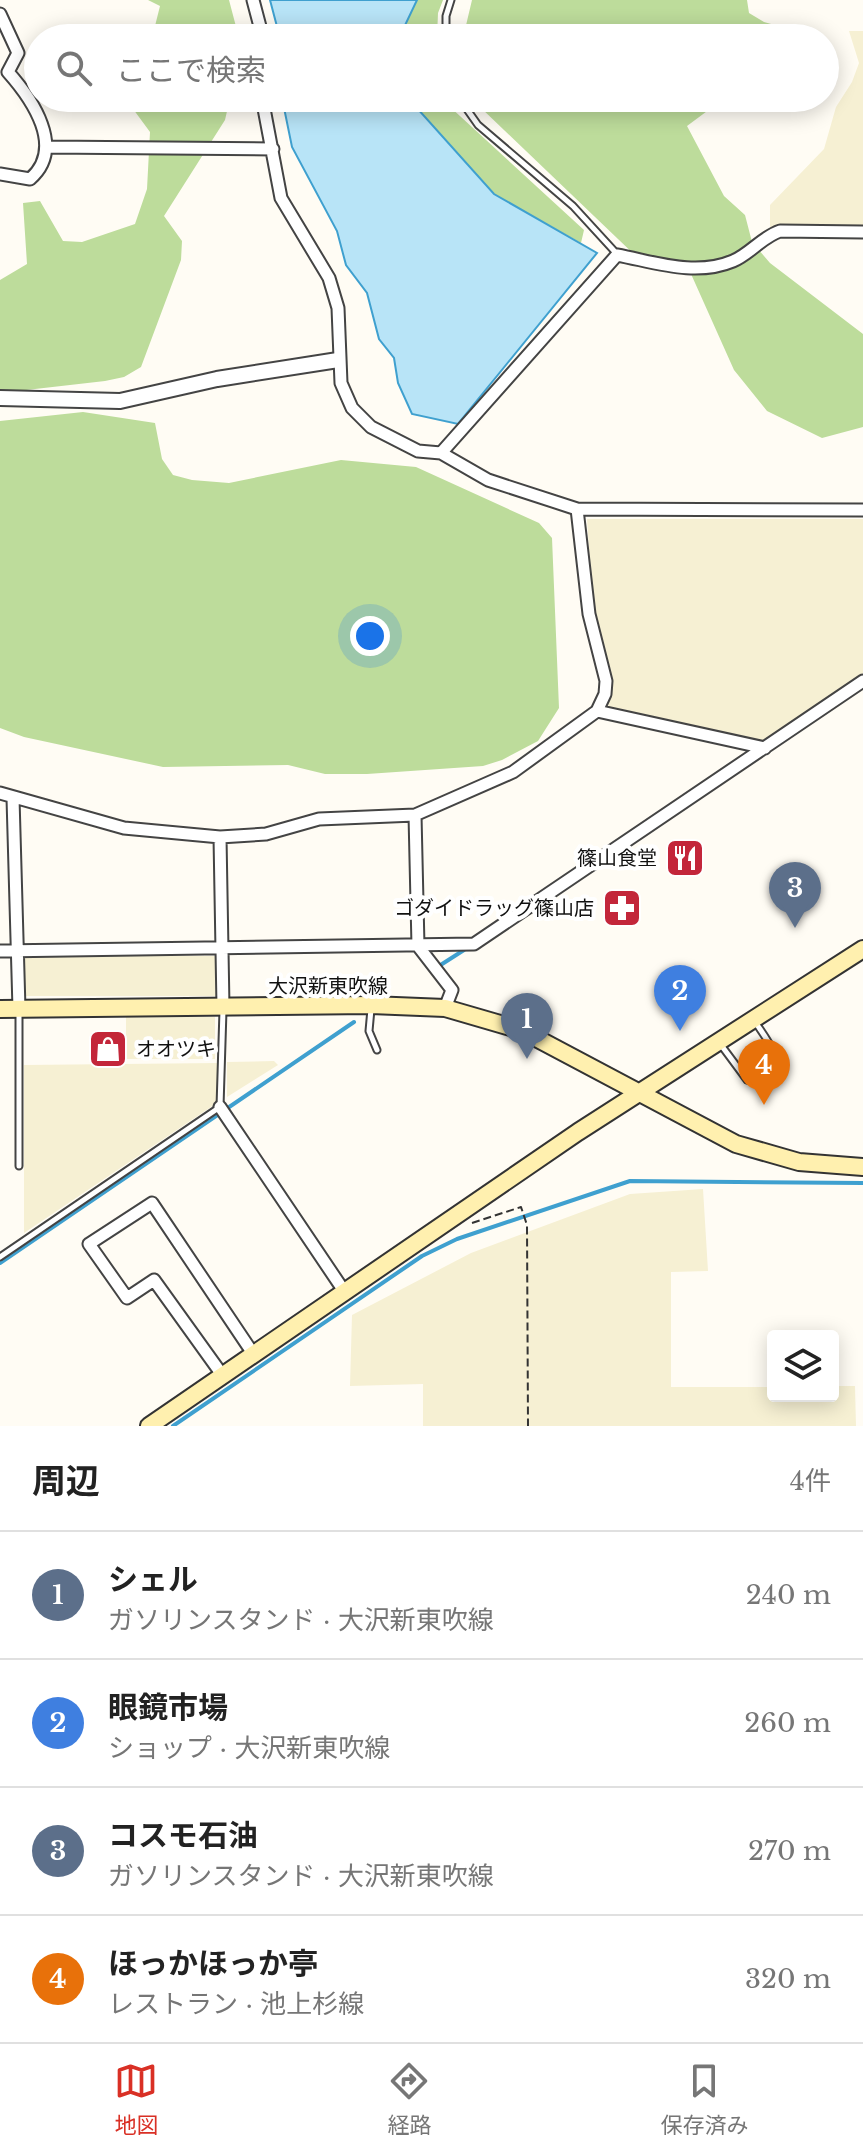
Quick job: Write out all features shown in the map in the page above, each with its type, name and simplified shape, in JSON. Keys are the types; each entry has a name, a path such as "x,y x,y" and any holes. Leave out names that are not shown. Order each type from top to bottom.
{"main road":[{"path":"149,1426 637,1094 863,949"},
{"name":"大沢新東吹線","path":"0,1009 371,1005 445,1008 521,1030 736,1144 799,1162 863,1167"}],"street":[{"path":"253,0 259,24"},
{"path":"0,14 18,53 8,72 24,90"},
{"path":"0,174 30,179 38,173 47,147 36,112"},
{"path":"265,112 281,198 329,278 338,308 338,360 347,401 371,427 418,451 441,453 488,480 577,509 863,510"},
{"path":"47,147 273,149"},
{"path":"441,453 617,255 696,271 735,261 769,235 780,231 863,232"},
{"path":"0,398 120,401 217,379 338,360"},
{"path":"0,793 124,828 220,837 266,834 319,819 415,815 513,772 597,711 606,681 589,614 577,509"},
{"path":"0,951 474,944 863,681"},
{"path":"597,711 765,748"},
{"path":"13,798 19,1009"},
{"path":"415,815 418,946 452,990 445,1008"},
{"path":"220,837 223,1007"},
{"path":"220,1107 344,1291"},
{"path":"223,1376 154,1280 127,1298 89,1244 152,1203 254,1355"}],"lane":[{"path":"446,24 451,0"},
{"path":"469,112 478,125 573,206 617,255"},
{"path":"371,1005 369,1031 377,1050"},
{"path":"0,1257 220,1107 223,1007"},
{"path":"19,1009 19,1166"},
{"path":"719,1040 742,1077 752,1082 764,1081 773,1074 776,1062 753,1020"}],"path":[{"path":"468,1225 521,1207 527,1225 528,1426"}],"shaded area":[{"path":"849,31 863,31 863,228 770,229 770,205 824,149 835,112 839,112 839,102 859,63"},
{"path":"587,519 863,519 863,673 763,741 606,710 612,684 593,607"},
{"path":"22,956 216,956 216,996 22,996"},
{"path":"126,1017 215,1017 215,1059 126,1059"},
{"path":"274,1061 278,1065 227,1097 227,1062"},
{"path":"218,1063 217,1103 24,1233 24,1065"},
{"path":"703,1189 708,1271 671,1272 671,1387 767,1387 767,1402 839,1402 839,1386 855,1386 856,1426 423,1426 423,1384 350,1386 352,1315 471,1253 630,1194"}],"green space":[{"path":"148,0 229,0 235,24 156,24 160,6"},
{"path":"417,0 443,0 438,24 406,24"},
{"path":"472,0 747,0 749,13 771,24 466,24"},
{"path":"135,112 227,112 225,120 164,216 182,241 181,260 141,367 124,377 105,381 0,393 0,280 27,264 23,203 40,201 63,241 82,242 135,224 147,189 150,132"},
{"path":"421,112 456,112 584,230 581,243 494,194"},
{"path":"485,112 706,112 687,126 724,196 745,215 752,242 770,263 863,334 863,427 822,438 767,411 734,370 687,265 641,261"},
{"path":"83,412 155,423 162,459 173,475 192,480 229,483 341,460 416,467 539,523 552,538 559,708 538,741 502,760 483,766 325,774 288,765 163,767 24,737 0,728 0,421"}],"water":[{"path":"270,0 417,0 406,24 276,24"},
{"path":"285,112 421,112 494,194 597,253 458,424 412,414 398,383 394,358 379,339 367,293 346,265 337,231 292,147"}],"waterway":[{"path":"439,966 464,950"},
{"path":"0,1263 354,1022"},
{"path":"173,1426 422,1256 457,1239 630,1181 863,1183"}],"place":[{"name":"篠山食堂","path":"685,858"},
{"name":"ゴダイドラッグ篠山店","path":"622,908"},
{"name":"コスモ石油","path":"795,928"},
{"name":"眼鏡市場","path":"680,1031"},
{"name":"オオツキ","path":"108,1049"},
{"name":"シェル","path":"527,1059"},
{"name":"ほっかほっか亭","path":"764,1105"}]}
